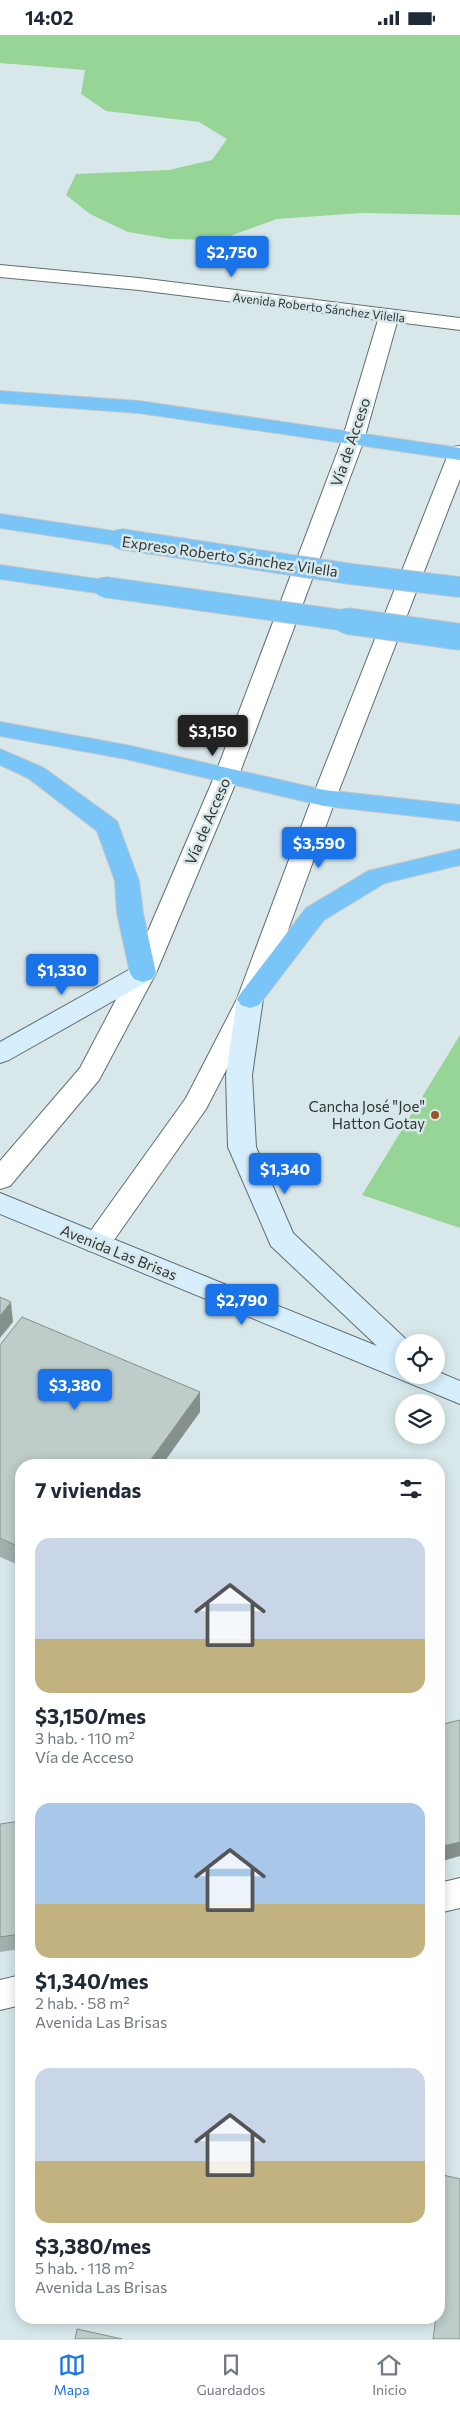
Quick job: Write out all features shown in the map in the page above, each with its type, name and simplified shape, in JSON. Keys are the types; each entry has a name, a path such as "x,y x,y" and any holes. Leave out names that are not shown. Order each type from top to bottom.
{"highway":[{"path":"0,397 139,407 353,440 460,453"},
{"name":"Expreso Roberto Sánchez Vilella","path":"0,521 351,574 460,587"},
{"path":"0,572 460,637"},
{"path":"0,729 126,752 324,798 460,813"},
{"path":"0,755 36,773 108,827 126,881 130,913 143,973"},
{"path":"250,999 315,914 377,877 460,857"}],"street":[{"name":"Avenida Roberto Sánchez Vilella","path":"0,271 138,284 460,324"},
{"name":"Vía de Acceso","path":"0,1179 90,1073 143,973 226,775 353,440 389,316"},
{"path":"96,1243 197,1102 250,999 324,798 460,453"},
{"path":"0,1055 143,973"},
{"path":"250,999 239,1075 242,1147 281,1239 395,1346"},
{"name":"Avenida Las Brisas","path":"0,1203 395,1365"},
{"path":"445,1897 460,1893"},
{"path":"0,1995 15,1991"}],"green space":[{"path":"0,35 460,35 460,215 361,213 277,219 219,240 170,239 128,232 90,214 66,195 76,174 169,170 212,160 227,139 199,122 106,111 81,94 85,70 0,63"},
{"name":"Cancha José \"Joe\" Hatton Gotay","path":"460,1035 460,1228 362,1195"}],"building":[{"path":"0,1297 11,1302 0,1316"},
{"path":"22,1317 200,1392 151,1459 15,1459 15,1545 0,1538 0,1345"},
{"path":"460,1720 460,1842 445,1846 445,1724"},
{"path":"15,1822 15,1935 0,1937 0,1824"},
{"path":"445,2175 460,2179 460,2339 433,2339 435,2324 445,2324"},
{"path":"77,2329 122,2339 75,2339"}],"place":[{"name":"Cancha José \"Joe\" Hatton Gotay","path":"435,1115"}]}
